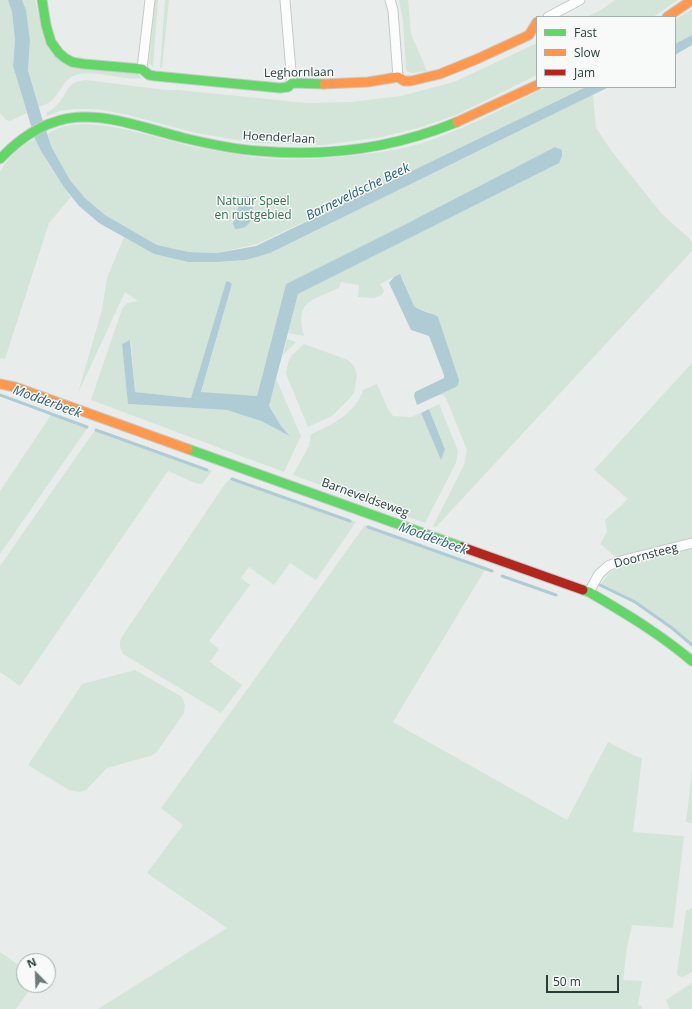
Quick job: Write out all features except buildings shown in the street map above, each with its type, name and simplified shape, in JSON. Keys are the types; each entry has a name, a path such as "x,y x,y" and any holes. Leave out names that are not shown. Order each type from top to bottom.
{"street":[{"name":"Leghornlaan","path":"42,0 46,25 51,42 59,53 72,62 142,69 149,75 155,76 284,88 292,83 335,84 368,82 398,77 404,81 411,81 440,74 529,35 536,24"},
{"path":"142,69 150,0"},
{"path":"285,0 292,83"},
{"path":"390,0 393,10 398,77"},
{"path":"550,16 580,0"},
{"path":"668,16 692,0"},
{"name":"Hoenderlaan","path":"0,159 10,147 27,134 50,123 70,118 96,117 125,122 196,141 254,151 326,152 385,144 420,135 460,122 536,85"},
{"name":"Barneveldseweg","path":"0,377 15,387"},
{"name":"Barneveldseweg","path":"0,384 15,387 590,592 629,615 680,650 692,661"},
{"name":"Doornsteeg","path":"590,592 599,574 608,566 620,561 692,543"}],"green space":[{"path":"0,0 8,0 12,12 15,40 13,66 27,113 10,121 6,120 0,113"},
{"path":"22,0 35,0 45,42 54,56 138,74 141,78 124,78 88,73 80,74 70,78 53,99 39,107 28,69 30,40 26,10"},
{"path":"155,0 158,0 153,67 149,63"},
{"path":"165,0 169,0 162,68 160,68"},
{"path":"399,0 408,0 411,34 427,71 412,73 408,72 406,68 403,20"},
{"path":"615,0 678,0 654,16 589,16"},
{"path":"692,9 692,35 676,43 676,19"},
{"path":"536,43 536,75 456,115 418,128 382,137 323,145 255,143 196,133 128,115 97,109 74,109 60,111 47,116 46,113 60,102 70,86 79,81 86,80 166,90 307,103 351,102 401,96 454,82"},
{"name":"Natuur Speel en rustgebied","path":"544,88 584,88 257,244 217,253 189,252 157,245 105,215 85,198 70,180 52,148 48,134 62,127 79,124 98,125 119,128 216,151 254,157 293,159 367,154 407,147 451,133"},
{"path":"593,95 596,128 613,153 662,214 691,240 692,251 436,527 433,526 464,465 467,450 446,398 443,395 439,395 456,387 431,313 418,309 414,306 402,277 394,277 380,284 384,291 382,295 374,298 358,297 359,285 341,282 339,288 313,299 308,303 301,315 304,336 288,333 298,294 411,236 555,147 286,284 257,396 201,393 232,284 226,283 191,398 135,392 131,341 122,344 129,404 227,410 261,421 290,435 281,426 269,406 276,379 301,436 284,472 91,400 122,309 127,303 138,301 125,292 78,393 102,310 107,278 124,237 154,254 188,262 246,260 270,253"},
{"path":"35,139 52,169 71,197 49,223 5,359 0,358 0,172 15,152"},
{"path":"287,339 296,342 283,355"},
{"path":"304,344 348,360 354,366 357,375 354,393 348,400 332,416 308,427 286,374 291,356"},
{"path":"692,363 692,539 616,557 600,544 607,532 605,520 628,499 594,470"},
{"path":"377,384 388,409 393,416 411,417 421,413 441,459 445,448 429,409 439,404 458,451 456,463 425,523 293,475 309,446 311,434 327,427 349,412 360,398 363,390"},
{"path":"51,415 88,427 0,554 0,491"},
{"path":"95,430 212,471 202,484 195,483 168,471 20,686 0,672 0,566"},
{"path":"231,478 356,522 316,580 290,563 274,585 249,567 241,578 250,585 209,641 219,649 210,662 242,685 221,713 123,654 120,644 121,638 225,484"},
{"path":"365,525 486,568 393,722 567,820 608,742 642,758 633,832 684,836 673,928 632,925 627,948 623,980 642,981 638,1005 642,1006 642,1009 98,1009 227,928 147,873 183,825 161,808"},
{"path":"692,548 692,644 650,611 624,596 600,585 610,572 624,565"},
{"path":"135,670 182,697 185,705 184,713 156,753 107,768 86,790 80,792 69,790 28,765 82,684"},
{"path":"692,771 692,823 686,822"},
{"path":"692,908 692,972 683,977 678,976 677,973 686,911"},
{"path":"0,952 16,963 16,993 27,993 16,1009 0,1009"},
{"path":"692,983 692,1009 670,1009 666,1000"}],"water":[{"path":"8,0 22,0 26,10 30,40 28,70 52,148 70,180 85,198 105,215 157,245 189,252 217,253 256,246 584,88 607,88 270,253 246,260 188,262 154,254 99,223 79,206 63,186 35,139 13,66 15,40 12,12"},
{"path":"692,35 692,45 676,54 676,43"},
{"path":"555,147 562,150 562,156 559,163 298,294 269,406 281,426 290,436 261,421 227,410 128,404 122,344 130,340 135,392 191,398 226,282 228,281 232,284 201,392 257,396 286,284"},
{"path":"243,196 252,196 252,217 245,227 235,229 233,223"},
{"path":"400,274 414,306 438,317 459,380 456,387 417,405 414,396 415,392 444,378 444,375 429,336 411,330 389,283 394,277"},
{"path":"429,409 445,449 441,460 421,413"}],"waterway":[{"name":"Modderbeek","path":"0,395 87,427"},
{"name":"Modderbeek","path":"96,430 207,470"},
{"name":"Modderbeek","path":"232,479 350,521"},
{"name":"Modderbeek","path":"368,527 492,571"},
{"name":"Modderbeek","path":"502,576 556,595"},
{"name":"Modderbeek","path":"600,585 635,602 672,628 692,645"}],"traffic: fast":[{"path":"42,0 46,25 51,42 59,53 72,62 142,69 149,75 155,76 280,88 288,87 292,83 324,84"},
{"path":"0,159 23,139 44,126 66,119 88,117 110,119 133,124 184,138 221,146 284,153 334,151 384,144 433,131 457,122"},
{"path":"188,449 462,547"},
{"path":"583,590 589,592 642,624 692,661"}],"traffic: slow":[{"path":"668,16 692,0"},
{"path":"324,84 368,82 398,77 404,81 411,81 440,74 529,35 536,24"},
{"path":"457,122 536,85"},
{"path":"0,384 15,387 188,449"}],"traffic: jam":[{"path":"462,547 583,590"}],"water label":[{"name":"Barneveldsche Beek","path":"358,192"}]}
